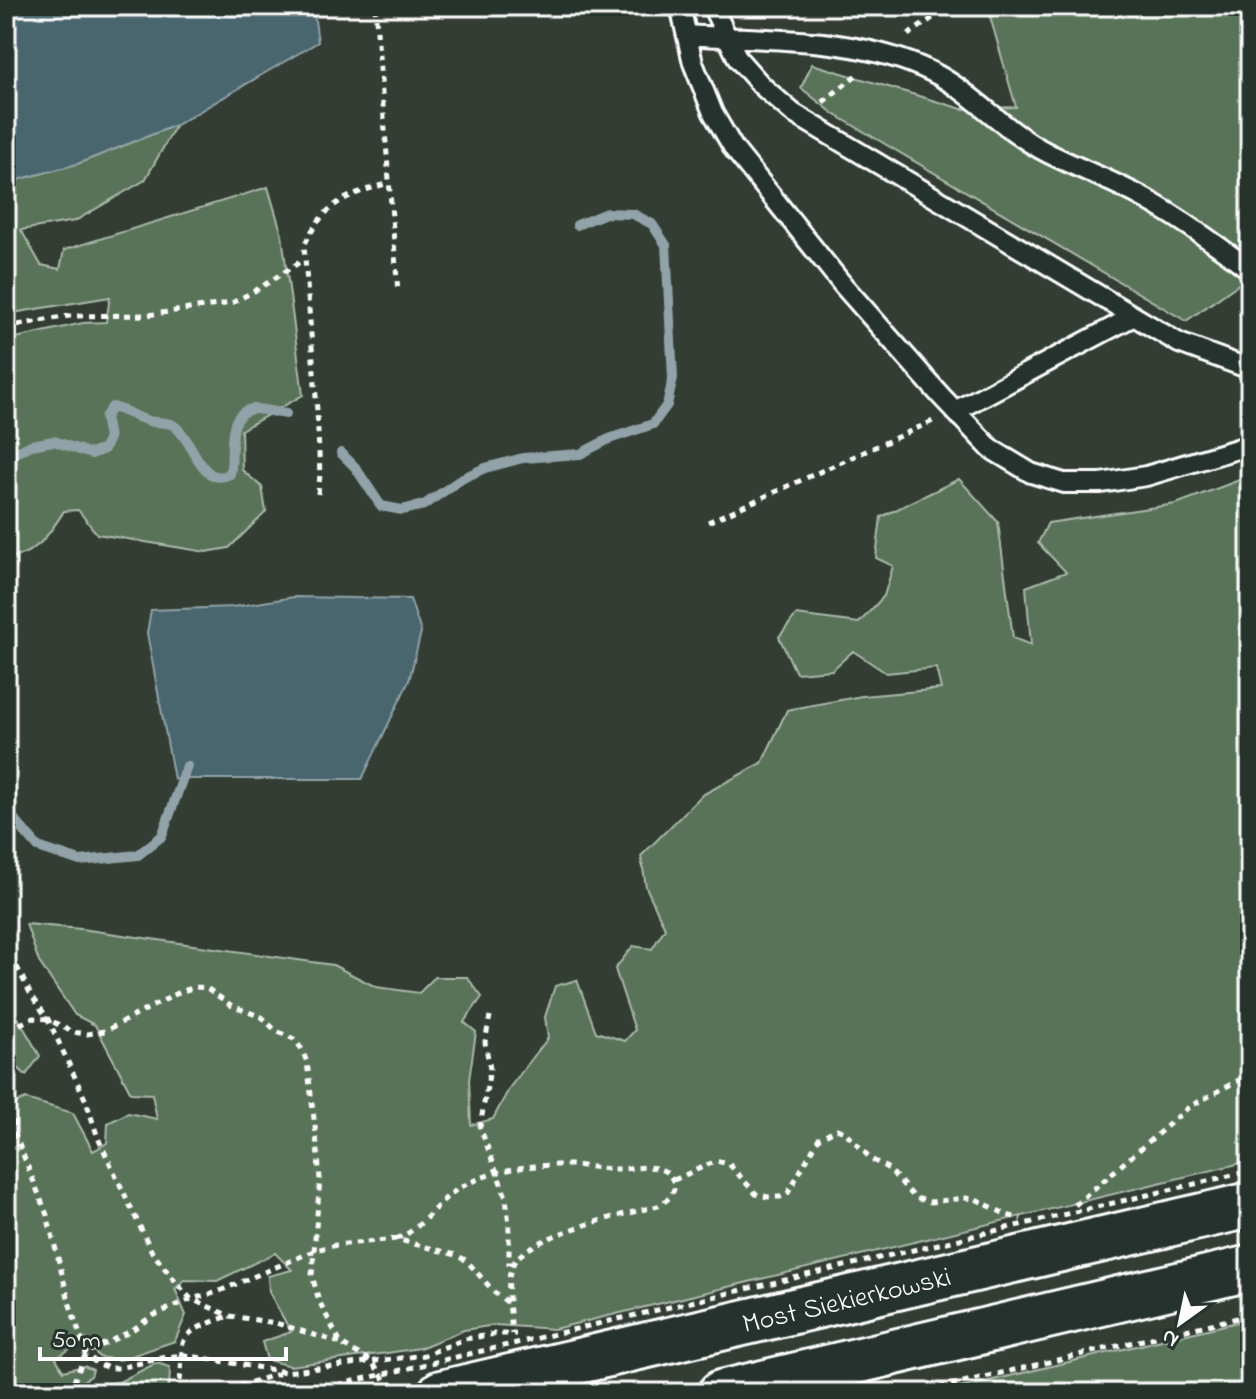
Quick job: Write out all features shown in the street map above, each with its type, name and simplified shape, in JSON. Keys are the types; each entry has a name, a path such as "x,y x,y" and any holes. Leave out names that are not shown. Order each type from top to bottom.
{"main road":[{"name":"Most Siekierkowski","path":"441,1393 1250,1205"},
{"path":"721,1393 1250,1268"}],"lane":[{"path":"680,6 693,63 713,113 734,149 843,285 991,449 1031,473 1064,483 1101,483 1146,476 1250,445"},
{"path":"712,6 738,59 762,86 793,113 1179,343 1250,369"},
{"path":"687,35 835,44 882,54 930,71 956,86 1022,138 1179,218 1250,270"},
{"path":"955,411 1134,316"}],"path":[{"path":"375,6 398,292"},
{"path":"318,494 317,410 304,246 314,225 327,209 351,194 389,183"},
{"path":"6,327 69,316 147,315 232,303 303,259"},
{"path":"708,522 955,411"},
{"path":"6,945 30,993 48,1019 86,1101 98,1138 152,1252 191,1299 230,1316 276,1323 341,1344 371,1361 394,1393"},
{"path":"6,1043 16,1026 33,1018 48,1019 72,1032 87,1034 105,1031 195,987 207,988 232,1006 262,1017 276,1031 294,1039 307,1062 320,1179 312,1275 319,1301 341,1344"},
{"path":"490,1016 485,1042 490,1069 480,1127 506,1197 512,1334"},
{"path":"674,1180 716,1161 729,1164 756,1194 780,1197 788,1193 819,1138 837,1129 846,1133 871,1159 889,1169 915,1198 931,1202 976,1199 1007,1215 1037,1223 1069,1210 1189,1107 1250,1074"},
{"path":"6,1085 16,1137 47,1215 63,1282 86,1353 96,1363 109,1368 180,1356 285,1372"},
{"path":"69,1393 86,1353 131,1331 152,1316 316,1250 396,1239 419,1226 458,1189 499,1173 525,1167 567,1165 617,1170 653,1166 663,1169 674,1180 675,1186 669,1199 658,1206 558,1234 530,1247 512,1263 509,1274"},
{"path":"303,1393 1250,1171"},
{"path":"396,1239 456,1255 467,1261 495,1293 511,1305"},
{"path":"916,1393 1250,1315"},
{"path":"178,1393 181,1343 186,1335 202,1325 230,1316"},
{"path":"216,1393 285,1372 371,1361"}],"green space":[{"path":"987,6 1250,6 1250,276 1186,321 834,114 801,88 812,64 962,109 1016,107"},
{"path":"176,125 145,180 75,221 21,230 41,265 60,269 64,250 268,187 282,235 303,395 241,430 242,470 262,487 266,512 229,548 206,552 97,534 78,510 64,511 47,536 34,548 6,559 6,330 7,340 83,323 106,322 110,297 6,314 6,183 77,164"},
{"path":"1250,476 1250,1161 554,1329 495,1325 464,1330 420,1348 290,1366 267,1360 262,1342 291,1332 269,1292 268,1276 292,1270 275,1253 217,1281 184,1280 175,1289 186,1315 175,1341 120,1360 99,1357 86,1339 56,1358 63,1371 84,1366 93,1370 91,1376 69,1389 52,1387 52,1393 6,1393 6,1134 9,1133 14,1104 26,1099 73,1113 93,1151 107,1143 108,1123 128,1113 157,1119 152,1094 131,1093 95,1025 75,1015 39,962 26,924 333,965 376,987 419,993 435,977 467,977 482,997 464,1022 476,1032 469,1080 471,1125 493,1119 510,1087 548,1038 545,1017 555,986 577,980 596,1032 625,1041 635,1030 615,969 633,946 652,949 665,928 646,887 641,856 702,795 762,763 787,710 862,696 941,689 936,668 886,673 853,651 832,670 796,673 779,637 796,615 859,623 884,596 893,566 876,558 881,517 959,479 998,522 1013,638 1031,645 1026,587 1066,572 1038,543 1048,523 1176,504"},
{"path":"6,997 40,1056 26,1075 9,1060 6,1061"},
{"path":"1250,1319 1250,1393 938,1393"},
{"path":"156,1363 170,1367 169,1393 85,1393 92,1386 119,1382"}],"water":[{"path":"6,6 313,6 318,42 176,125 77,164 6,183"},
{"path":"294,597 410,599 421,632 409,681 362,779 174,779 147,633 151,610 233,607"}],"waterway":[{"path":"341,453 355,467 381,506 402,510 424,505 463,478 485,468 523,458 580,454 609,439 653,424 667,405 673,378 666,245 652,224 633,214 606,213 577,225"},
{"path":"6,458 31,445 54,441 91,454 104,449 109,438 105,417 112,407 148,421 173,425 204,469 220,477 230,474 232,436 237,419 243,412 256,409 286,414"},
{"path":"6,806 38,847 80,861 138,855 162,836 187,766"}]}
